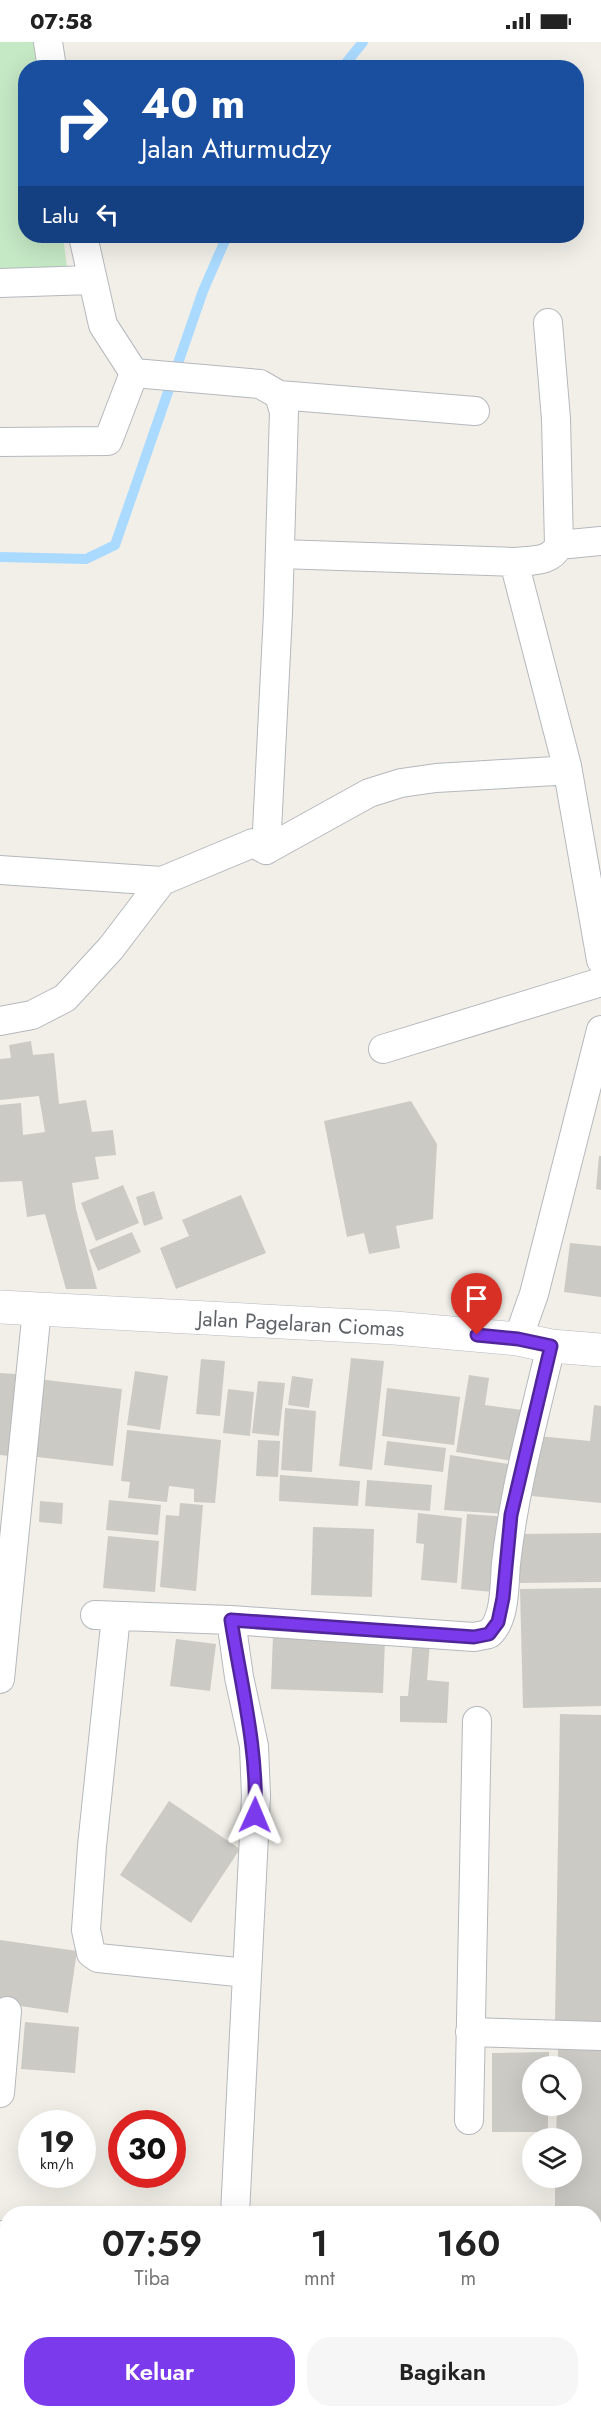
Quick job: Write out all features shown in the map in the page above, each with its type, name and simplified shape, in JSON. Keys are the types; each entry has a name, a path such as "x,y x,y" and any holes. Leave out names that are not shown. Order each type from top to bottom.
{"main road":[{"name":"Jalan Pagelaran Ciomas","path":"0,1307 395,1328 518,1339 551,1346 601,1350"}],"street":[{"path":"48,42 51,60"},
{"path":"84,243 103,325 140,373 260,384 279,395 475,411"},
{"path":"0,283 91,280"},
{"path":"280,554 514,562 548,558 555,554 559,545 556,418 548,323"},
{"path":"0,442 108,441 140,373"},
{"path":"266,850 280,554 284,412 279,395"},
{"path":"559,545 601,541"},
{"path":"514,562 567,766 601,960"},
{"path":"266,850 369,793 401,783 436,778 555,771 567,766"},
{"path":"0,870 162,881 253,843 266,850"},
{"path":"0,1021 32,1016 65,998 111,948 162,881"},
{"path":"383,1049 601,982"},
{"path":"518,1339 534,1294 601,1030"},
{"path":"0,1679 37,1309"},
{"path":"247,1972 98,1958 93,1957 88,1947 86,1930 105,1616 231,1620 474,1637 489,1634 498,1622 503,1598 511,1515 551,1346"},
{"path":"231,1620 239,1677 254,1746 256,1796 235,2206"},
{"path":"469,2120 477,1721"},
{"path":"0,2093 7,2011"},
{"path":"470,2032 601,2036"}],"green space":[{"path":"0,42 43,42 44,60 18,60 18,243 64,243 67,267 0,271"}],"building":[{"path":"31,1041 33,1055 54,1053 59,1104 86,1100 92,1132 113,1130 116,1155 95,1157 99,1179 72,1183 76,1209 97,1289 66,1289 45,1214 27,1217 22,1181 0,1182 0,1105 21,1103 23,1135 45,1132 39,1096 0,1100 0,1059 11,1058 9,1045"},
{"path":"411,1101 437,1144 433,1219 396,1226 400,1248 369,1254 364,1233 347,1237 324,1121"},
{"path":"599,1156 601,1156 601,1190 596,1189"},
{"path":"123,1185 139,1223 96,1241 81,1203"},
{"path":"154,1191 163,1219 144,1226 136,1197"},
{"path":"241,1195 266,1253 176,1289 160,1248 189,1236 182,1220"},
{"path":"132,1232 141,1252 98,1271 89,1250"},
{"path":"570,1243 601,1246 601,1297 564,1292"},
{"path":"351,1358 384,1361 372,1470 339,1466"},
{"path":"201,1359 225,1361 220,1416 196,1414"},
{"path":"135,1371 168,1376 160,1430 127,1425"},
{"path":"0,1373 16,1374 10,1456 0,1455"},
{"path":"469,1375 489,1378 485,1405 522,1410 514,1461 456,1452"},
{"path":"292,1376 313,1379 309,1408 288,1405"},
{"path":"38,1379 122,1389 113,1466 29,1456"},
{"path":"258,1381 285,1383 279,1436 252,1433"},
{"path":"387,1388 460,1397 454,1445 382,1436"},
{"path":"228,1389 254,1392 250,1436 223,1433"},
{"path":"594,1405 601,1406 601,1503 532,1496 538,1436 590,1441"},
{"path":"285,1408 316,1411 312,1472 281,1470"},
{"path":"127,1430 221,1440 215,1503 194,1502 194,1489 169,1486 167,1502 128,1498 130,1482 121,1481"},
{"path":"258,1440 280,1441 278,1477 256,1476"},
{"path":"387,1441 446,1448 443,1472 384,1465"},
{"path":"450,1455 515,1465 506,1514 444,1510"},
{"path":"280,1475 360,1481 358,1506 279,1501"},
{"path":"367,1480 432,1485 430,1511 365,1506"},
{"path":"109,1500 161,1505 158,1535 106,1530"},
{"path":"40,1501 63,1503 62,1524 39,1522"},
{"path":"180,1503 203,1505 196,1591 160,1587 166,1515 179,1516"},
{"path":"418,1513 462,1518 457,1583 421,1580 424,1544 416,1543"},
{"path":"467,1514 509,1517 503,1593 461,1589"},
{"path":"313,1527 374,1529 372,1597 311,1595"},
{"path":"601,1533 601,1582 520,1583 520,1534"},
{"path":"108,1536 159,1541 155,1592 103,1588"},
{"path":"601,1588 601,1706 523,1708 520,1589"},
{"path":"273,1634 385,1639 383,1693 271,1689"},
{"path":"176,1639 216,1644 210,1691 170,1686"},
{"path":"413,1641 430,1642 427,1680 449,1682 447,1723 400,1722 400,1696 408,1696"},
{"path":"560,1714 601,1715 601,2023 555,2023"},
{"path":"169,1801 240,1849 191,1923 120,1875"},
{"path":"0,1940 77,1951 68,2013 0,2003"},
{"path":"25,2022 79,2027 75,2073 21,2069"},
{"path":"558,2048 601,2048 601,2206 555,2206 555,2188 582,2188 582,2128 556,2128 557,2116 582,2116 582,2056 558,2056"},
{"path":"549,2052 549,2056 522,2056 522,2116 548,2116 548,2128 522,2128 522,2132 492,2132 492,2053"}],"waterway":[{"path":"348,60 363,42"},
{"path":"0,557 86,559 115,545 203,291 224,243"}],"route":[{"path":"255,1815 254,1746 239,1677 231,1620 474,1637 482,1637 495,1629 503,1598 511,1515 551,1346 518,1339 477,1335"}]}
